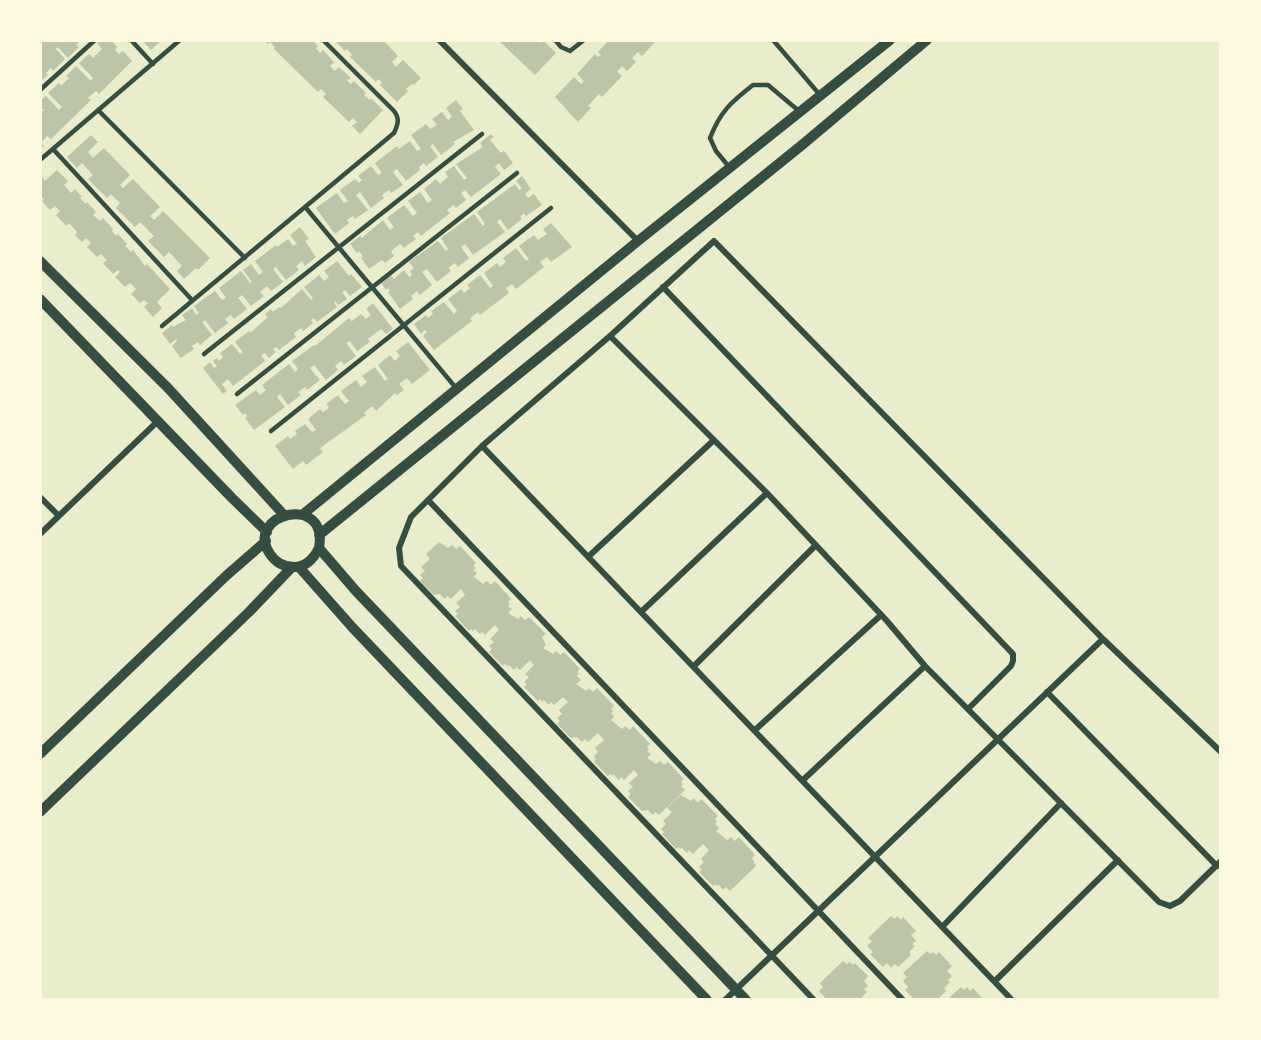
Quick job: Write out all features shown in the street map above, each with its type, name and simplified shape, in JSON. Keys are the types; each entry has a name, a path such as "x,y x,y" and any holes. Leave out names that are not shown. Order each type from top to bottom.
{"street":[{"path":"439,40 638,241"},
{"path":"302,515 638,241 890,40"},
{"path":"319,535 793,152 927,40"},
{"path":"814,999 401,566 399,548 411,517 482,446 610,336 714,241 1103,639 1221,751"},
{"path":"40,261 168,388 284,514"},
{"path":"663,286 1013,654 1014,661 1011,666 969,708"},
{"path":"40,300 266,536 271,556 284,566 296,567 707,999"},
{"path":"610,336 767,493 881,615 925,666 1160,902 1170,906 1180,901 1219,864 1047,692"},
{"path":"40,534 158,421"},
{"path":"588,556 714,440"},
{"path":"482,446 1012,999"},
{"path":"641,612 767,493"},
{"path":"40,497 59,516"},
{"path":"428,500 903,999"},
{"path":"40,754 227,575 266,536 271,524 284,514 302,515 310,519 319,535 319,548 311,560 296,567 40,813"},
{"path":"694,666 816,545"},
{"path":"319,548 355,590 746,999"},
{"path":"755,730 881,615"},
{"path":"725,999 1103,639"},
{"path":"803,780 925,666"},
{"path":"943,926 1061,803"},
{"path":"995,981 1118,860"}],"lane":[{"path":"40,90 95,40"},
{"path":"131,40 153,64"},
{"path":"40,160 180,40"},
{"path":"162,326 389,140 399,124 394,111 323,40"},
{"path":"555,40 561,47 570,51 584,40"},
{"path":"773,40 821,96"},
{"path":"730,168 716,151 710,138 717,120 735,99 753,85 768,85 800,112"},
{"path":"98,110 245,258"},
{"path":"204,354 482,134"},
{"path":"53,149 192,300"},
{"path":"237,394 517,173"},
{"path":"306,208 371,287 405,324 456,389"},
{"path":"271,431 551,208"}],"building":[{"path":"40,40 81,40 76,45 79,47 68,58 58,47 56,49 65,59 53,71 51,68 46,73 48,75 40,82"},
{"path":"99,40 111,40 119,54 123,51 132,61 99,94 96,91 88,98 91,100 51,139 47,136 41,143 44,146 40,149 40,114 44,110 40,107 40,101 46,96 59,110 62,107 48,93 59,83 61,86 69,78 66,76 76,66 91,81 93,78 79,63 89,54 93,58 102,49 97,43"},
{"path":"142,40 162,40 151,50"},
{"path":"264,40 312,40 318,46 316,48 320,53 323,50 334,62 330,66 335,71 339,67 351,78 347,81 351,84 354,81 366,93 364,95 370,100 371,98 383,110 360,134 352,126 357,122 353,118 349,122 323,97 326,94 321,89 318,92 274,49 275,47 270,42 268,44"},
{"path":"334,40 383,40 398,56 392,62 396,67 403,60 421,78 406,89 408,91 397,102 380,85 382,82 378,79 376,82 350,57 352,55 347,49 345,51"},
{"path":"498,40 538,40 540,43 543,40 556,53 535,75"},
{"path":"609,40 657,40 642,56 638,52 632,58 636,62 627,71 622,66 617,72 622,76 602,97 599,94 588,106 591,108 578,122 555,97 574,77 581,84 584,81 577,74 595,54 598,57 601,55 598,52"},
{"path":"456,100 463,109 460,111 474,130 453,142 455,144 441,155 433,144 430,146 438,157 426,166 424,163 419,167 420,170 406,181 397,169 393,172 403,185 391,193 389,190 382,195 384,198 371,208 360,192 356,195 368,210 355,219 353,216 347,220 349,223 335,234 316,208 337,193 344,203 348,201 340,190 355,179 359,183 362,180 358,176 371,166 378,175 382,173 375,163 397,146 399,149 410,141 417,151 421,149 411,135 426,124 430,129 437,125 432,119 442,112 448,120 452,117 446,108"},
{"path":"491,134 494,137 490,140 501,153 504,151 513,163 504,170 499,163 495,167 501,174 471,197 465,190 461,193 466,200 456,208 454,205 447,210 450,213 421,236 418,232 413,236 416,239 404,248 400,244 391,251 394,256 385,263 382,260 369,269 361,258 363,256 359,251 357,253 350,244 360,236 362,238 383,220 390,230 394,227 387,218 404,205 413,216 417,213 408,201 420,192 428,203 432,200 424,189 436,179 440,184 448,177 445,172 454,166 464,180 467,178 456,164 483,147 480,143"},
{"path":"91,135 98,142 88,152 93,158 104,148 130,175 120,185 123,188 133,179 160,207 150,216 154,220 163,211 210,258 198,270 196,268 184,279 177,271 182,266 169,252 164,257 148,241 154,236 140,222 135,227 116,208 120,203 111,194 107,198 88,179 93,175 82,163 77,168 67,157"},
{"path":"57,170 68,181 64,185 71,193 75,189 82,197 80,198 96,212 93,215 100,221 103,218 116,236 118,234 127,244 125,246 131,252 133,250 145,266 147,264 170,289 157,302 162,308 153,317 144,307 148,303 144,300 140,303 131,294 136,289 130,283 125,287 115,277 120,272 118,270 113,274 103,263 107,260 101,254 97,257 87,247 91,243 86,238 82,242 75,235 77,232 69,223 66,226 56,215 60,211 55,206 50,210 42,201 44,199 40,195 40,179 42,177 45,181"},
{"path":"522,176 531,189 525,194 528,198 534,194 542,205 526,216 524,213 520,217 522,219 508,230 500,219 497,222 505,232 473,255 465,244 461,247 469,258 458,267 455,263 448,268 451,271 437,282 427,269 422,272 432,285 420,295 417,291 411,296 413,299 400,309 388,292 390,291 388,288 386,290 381,283 391,275 394,279 404,270 409,277 412,275 410,271 414,268 409,262 438,241 446,251 448,249 441,238 474,214 483,226 485,224 477,212 515,184 519,190 522,188 516,181"},
{"path":"551,223 572,247 551,262 547,257 540,262 544,267 516,289 512,284 506,288 509,293 480,315 478,312 470,318 472,321 434,350 423,336 427,332 425,330 421,334 414,324 426,315 428,318 433,314 431,311 444,302 454,314 457,311 448,299 461,289 464,293 470,288 467,285 480,275 490,288 493,286 484,273 497,263 500,267 506,262 503,258 516,248 526,261 529,259 519,246 534,235 538,240 547,234 543,229"},
{"path":"300,227 309,239 305,241 316,257 305,266 302,261 296,266 299,270 286,280 276,267 273,269 283,282 271,291 267,286 260,292 264,296 251,306 242,295 238,298 247,309 234,319 231,315 225,319 228,323 215,333 205,320 202,322 212,335 200,345 198,342 192,346 194,349 181,358 172,346 177,341 176,339 170,344 162,333 172,325 173,327 186,320 182,315 192,308 196,315 199,313 194,306 215,291 222,300 226,298 219,288 241,271 250,283 252,282 243,270 251,264 259,275 263,272 255,261 288,239 293,246 297,244 290,235"},
{"path":"337,261 362,287 350,296 345,290 342,292 347,299 338,305 335,301 337,307 317,322 314,318 311,320 313,323 303,331 301,328 294,333 296,337 279,350 276,347 273,349 276,352 269,358 265,353 261,355 265,361 233,386 228,379 222,384 227,391 223,394 203,368 210,362 214,368 217,366 213,361 217,358 219,361 223,357 220,353 232,344 240,354 243,352 235,342 249,331 250,333 268,317 265,314 271,309 273,312 281,308 302,289 311,300 313,298 304,287 319,275 324,281 329,277 324,271"},
{"path":"373,303 393,329 386,334 381,329 368,339 370,342 357,351 350,341 346,343 356,356 344,365 341,361 335,366 338,370 326,380 314,365 310,368 320,380 307,390 305,387 298,392 301,395 288,405 280,394 277,397 285,407 254,430 245,418 247,416 245,413 243,415 235,405 256,390 260,395 266,390 262,385 289,364 295,372 298,369 292,361 315,346 349,318 352,321 361,314 366,319 371,315 366,309"},
{"path":"408,342 430,370 412,384 407,378 399,384 404,390 397,395 395,393 376,411 372,406 364,413 366,415 320,448 323,452 306,465 303,461 293,469 275,446 288,436 290,439 297,434 295,431 305,424 312,432 316,430 308,419 320,409 323,412 329,408 326,404 338,395 345,404 349,401 341,391 356,380 361,387 367,382 362,376 375,367 385,381 388,379 378,365 390,355 395,361 400,356 396,351"},
{"path":"439,542 448,548 452,545 456,549 460,546 476,563 473,566 476,568 473,570 477,573 474,577 483,584 487,581 491,585 495,581 511,599 508,606 512,609 508,613 518,619 521,616 525,620 529,617 546,634 542,637 546,645 543,648 553,654 556,651 560,655 564,652 580,669 577,676 581,680 576,684 586,691 589,688 593,692 597,688 614,706 611,713 614,717 611,720 622,729 625,726 630,730 633,726 650,744 647,751 651,754 647,758 656,764 660,761 664,765 668,762 684,779 681,786 685,790 659,815 655,812 653,815 648,810 642,811 628,797 631,794 628,791 633,787 629,783 638,775 634,770 624,780 621,777 619,780 613,774 608,776 594,762 596,759 594,756 598,752 595,748 604,740 598,733 588,742 585,739 582,742 577,737 571,738 557,724 560,721 557,718 562,714 559,710 568,702 563,697 554,705 551,702 549,705 544,700 538,701 524,687 527,684 524,682 529,677 525,674 534,665 530,660 520,670 516,667 514,670 509,665 503,666 489,652 492,649 489,646 494,642 490,639 499,630 495,625 485,635 482,632 480,634 475,629 469,631 455,616 458,614 455,611 460,607 456,603 465,595 461,589 451,599 447,596 445,599 440,594 434,595 420,581 423,578 420,575 425,571 421,567 430,559 426,554"},
{"path":"681,795 691,801 694,798 698,803 701,799 718,816 715,824 719,828 716,831 727,840 731,837 735,841 739,837 755,855 752,858 756,866 730,891 726,887 723,890 719,885 713,886 699,872 702,870 699,867 704,862 701,859 709,850 703,844 693,854 689,850 687,853 682,848 676,849 662,834 664,832 661,829 666,824 663,821 672,812 667,808"},
{"path":"891,916 895,919 897,916 901,920 903,917 916,931 911,935 916,941 912,944 915,946 909,952 911,955 898,967 895,964 891,968 887,963 883,967 870,954 873,952 867,946 872,941 868,938"},
{"path":"927,951 936,955 939,952 952,966 947,971 952,976 944,988 946,991 937,1000 915,1000 905,990 908,987 903,981 907,977 903,973"},
{"path":"843,961 853,965 855,963 868,976 864,981 868,986 864,989 867,992 861,998 862,1000 822,1000 825,997 819,991 823,987 820,983"},
{"path":"961,987 964,990 967,987 970,991 973,988 984,1000 947,1000"}]}
